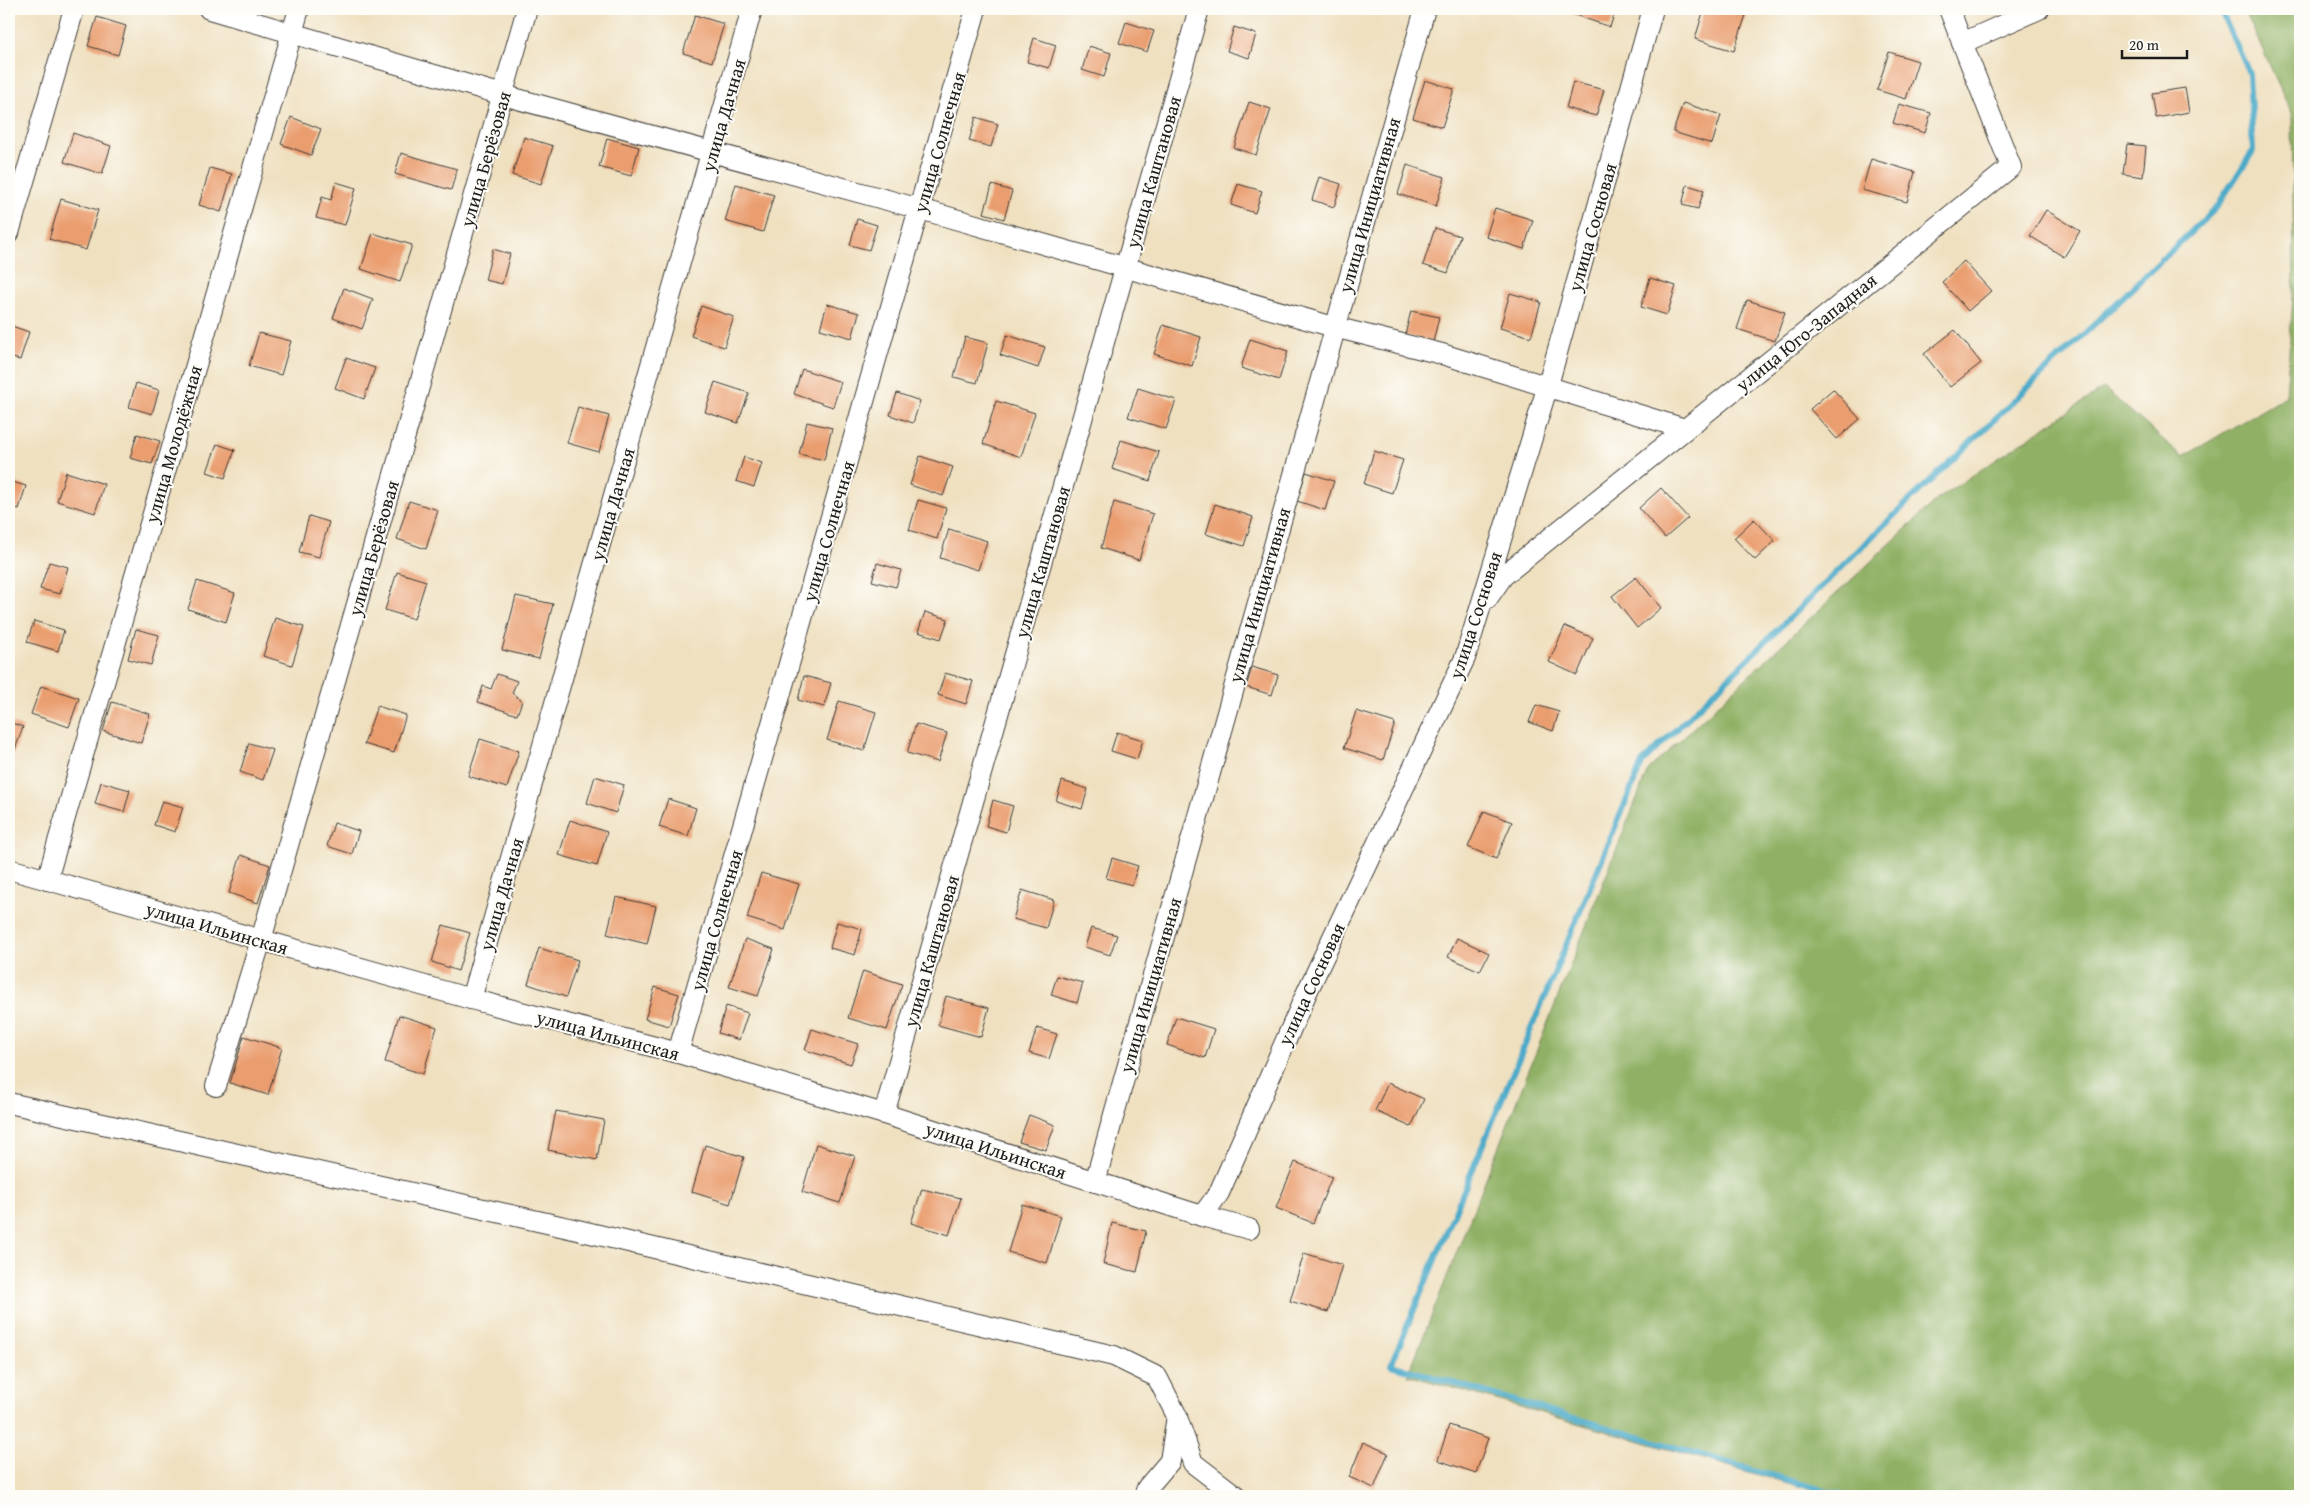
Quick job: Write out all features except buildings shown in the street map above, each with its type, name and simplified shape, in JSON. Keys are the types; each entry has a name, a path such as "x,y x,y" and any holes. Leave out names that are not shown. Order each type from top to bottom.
{"street":[{"path":"9,233 74,9"},
{"path":"209,9 503,95 920,209 1334,328 1442,354 1686,428"},
{"name":"улица Молодёжная","path":"47,880 299,9"},
{"name":"улица Берёзовая","path":"216,1086 261,940 527,9"},
{"name":"улица Дачная","path":"471,999 752,9"},
{"name":"улица Солнечная","path":"678,1053 976,9"},
{"name":"улица Каштановая","path":"884,1114 1199,9"},
{"name":"улица Инициативная","path":"1095,1182 1334,328 1426,9"},
{"name":"улица Сосновая","path":"1202,1216 1219,1193 1307,992 1465,658 1477,612 1548,385 1653,9"},
{"name":"улица Юго-Западная","path":"1477,612 1503,576 2011,167 1949,9"},
{"path":"1962,43 2039,9"},
{"name":"улица Ильинская","path":"9,869 471,999 678,1053 884,1114 1202,1216 1250,1228"},
{"path":"9,1103 569,1228 1114,1356 1157,1377 1177,1416 1193,1463 1236,1496"},
{"path":"1144,1496 1147,1488 1170,1461 1177,1416"}],"green space":[{"path":"2244,9 2300,9 2300,1496 1833,1496 1408,1375 1648,770 1940,497 2104,388 2183,457 2286,396 2294,281 2292,114"}],"waterway":[{"path":"1843,1496 1391,1365 1642,763 1885,524 2216,208 2253,151 2249,73 2220,9"}]}
